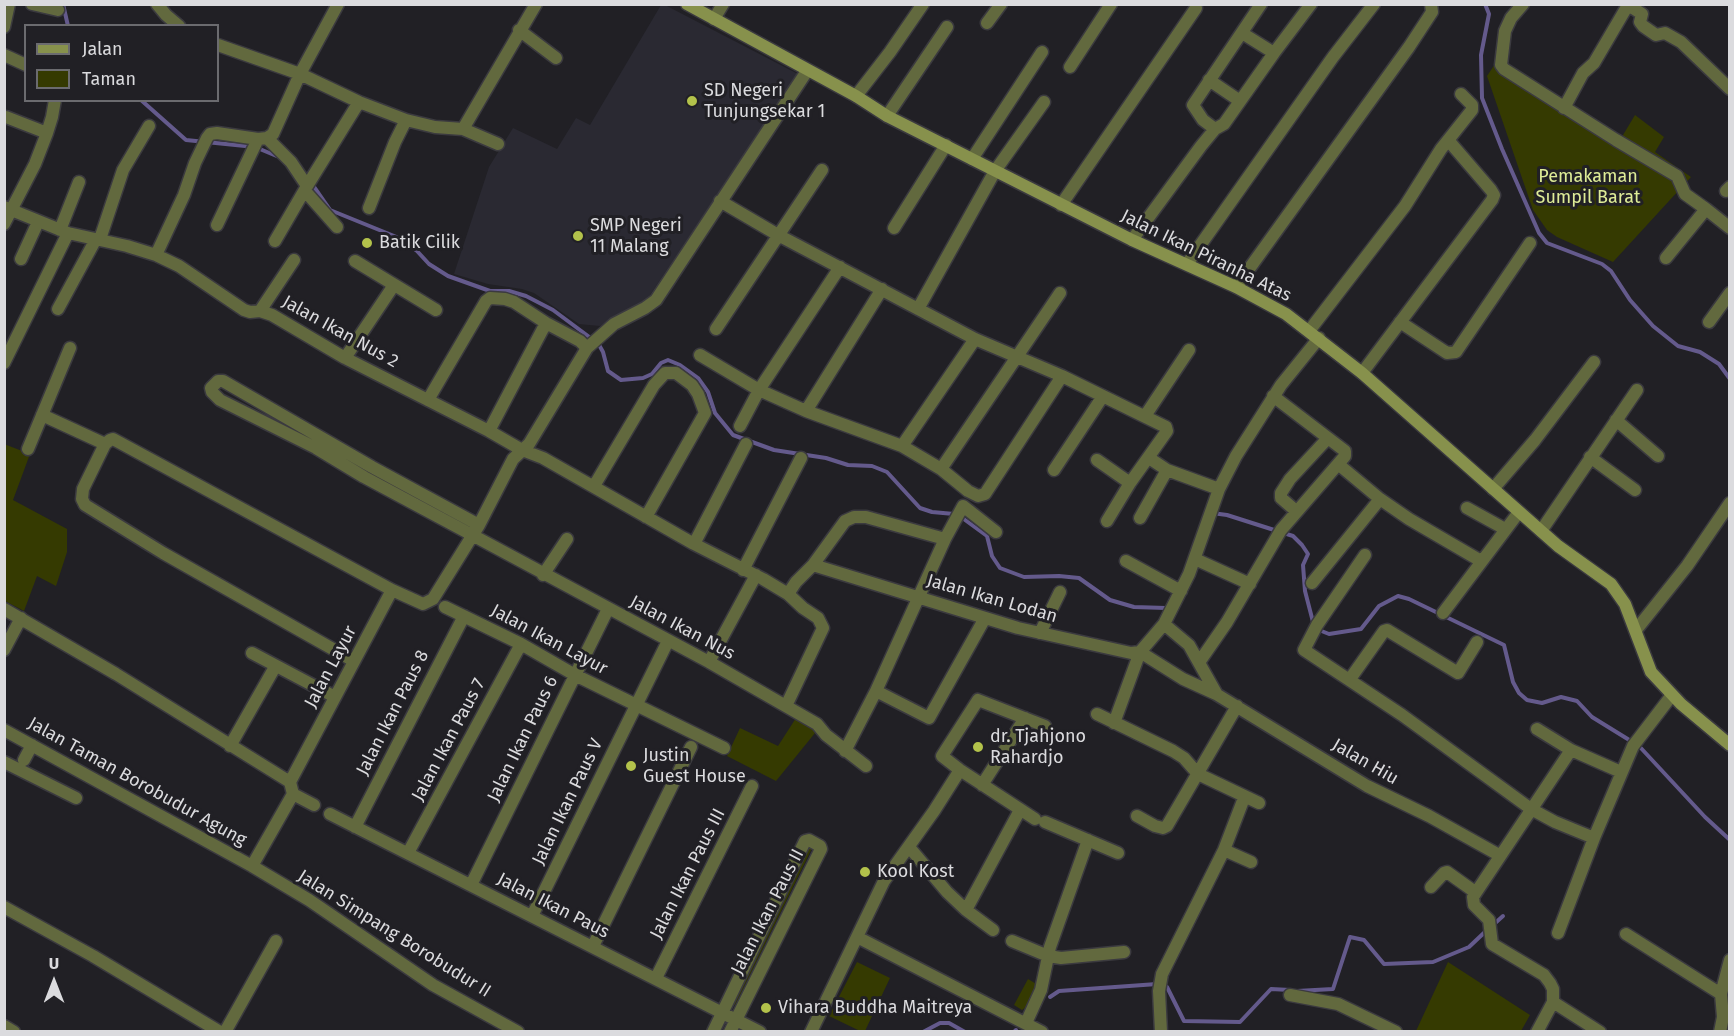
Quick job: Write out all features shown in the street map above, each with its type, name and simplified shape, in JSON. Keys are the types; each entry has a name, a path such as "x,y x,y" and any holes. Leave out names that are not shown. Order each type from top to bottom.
{"street":[{"path":"4,27 9,4"},
{"path":"32,4 58,10"},
{"path":"157,4 177,24"},
{"path":"217,225 258,144 273,134 300,74 338,4"},
{"path":"463,129 536,4"},
{"name":"Jalan Ikan Piranha Atas","path":"687,4 856,96 887,116 1061,205 1236,287 1286,314 1362,373 1558,546 1611,584 1625,604 1651,672 1672,695 1730,745"},
{"path":"714,19 723,4"},
{"path":"856,96 923,4"},
{"path":"987,23 1001,4"},
{"path":"1215,129 1203,120 1193,105 1261,4"},
{"path":"1188,264 1374,4"},
{"path":"1236,287 1409,47 1432,12 1431,4"},
{"path":"1523,4 1511,18 1505,31 1501,65 1506,71 1677,176 1685,194 1730,228"},
{"path":"1070,67 1108,5"},
{"path":"1563,108 1582,75 1594,63 1627,5 1642,14 1640,22 1643,26 1656,35 1665,33 1681,42 1730,89"},
{"path":"1132,240 1201,146 1215,129 1224,124 1308,6"},
{"path":"1061,205 1196,8"},
{"path":"887,116 947,27"},
{"path":"519,30 556,58"},
{"path":"1242,33 1274,53"},
{"path":"219,45 300,74 359,102 406,120 435,127 463,129 498,144"},
{"path":"972,159 1042,52"},
{"path":"4,55 24,64"},
{"path":"354,661 163,553 85,505 82,500 83,489 105,444 113,439 392,590 420,603 431,602 475,530 513,459 529,444 588,347 614,324 656,300 807,71"},
{"path":"1209,80 1240,101"},
{"path":"1114,723 1140,652 1164,624 1178,589 1195,559 1219,489 1236,456 1314,335 1405,206 1448,140 1472,110 1472,105 1461,94"},
{"path":"4,224 8,209 35,164 47,133 55,102"},
{"path":"275,241 359,102"},
{"path":"918,309 995,171 1044,102"},
{"path":"6,117 47,133"},
{"path":"369,208 406,120"},
{"path":"58,309 98,239 123,170 149,126"},
{"path":"156,255 210,134 217,133 258,144 293,165 337,227"},
{"path":"1362,373 1494,195 1448,140"},
{"path":"894,228 946,145"},
{"path":"716,329 822,170"},
{"path":"4,363 64,232 79,182"},
{"path":"720,201 778,235 975,339 1062,376 1167,428 1107,521"},
{"name":"Jalan Ikan Nus 2","path":"8,209 64,232 156,255 202,280 244,310 273,315 345,358 522,450"},
{"path":"1666,258 1706,209"},
{"path":"21,259 38,222"},
{"path":"1400,322 1447,353 1456,352 1530,243"},
{"path":"260,311 294,260"},
{"path":"356,261 436,310"},
{"path":"740,426 759,390 840,267"},
{"path":"345,358 394,285"},
{"path":"806,411 882,289"},
{"path":"941,469 1060,293"},
{"path":"1709,322 1730,293"},
{"path":"428,400 486,301 490,298 514,302 588,347"},
{"path":"489,431 546,323"},
{"path":"902,446 975,339"},
{"path":"28,449 70,348"},
{"path":"1145,416 1190,350"},
{"path":"700,355 759,390 806,411 902,446 941,469 972,494 978,496 985,494 1062,376"},
{"path":"1493,489 1534,441 1594,362"},
{"path":"594,486 654,385 665,373 676,373 698,394 705,413 646,517"},
{"path":"221,380 368,472 220,400 211,388 221,380"},
{"path":"1541,531 1637,390"},
{"path":"1053,470 1103,396"},
{"path":"1200,661 1227,622 1279,533 1346,456 1345,451 1273,396"},
{"path":"250,416 257,401"},
{"path":"42,415 105,444"},
{"path":"1616,420 1659,456"},
{"path":"1296,511 1281,498 1281,493 1290,479 1328,438"},
{"path":"694,544 746,444"},
{"path":"522,450 543,458 694,544 756,575 788,594 802,608 818,618 823,628 786,706"},
{"path":"1590,457 1635,490"},
{"path":"744,570 801,458"},
{"path":"1149,458 1167,470 1219,489"},
{"path":"1097,460 1130,483"},
{"path":"1338,464 1380,499 1409,519 1481,561"},
{"path":"1140,518 1167,470"},
{"name":"Jalan Ikan Nus","path":"368,472 475,530 543,575 709,662 817,724 826,735 866,766"},
{"path":"1312,583 1380,499"},
{"path":"1636,630 1687,566 1730,503"},
{"path":"845,751 876,691 958,514 965,507 996,532"},
{"path":"1467,508 1505,529"},
{"path":"1443,613 1519,512"},
{"path":"788,594 813,565 845,521 854,517 866,517 945,539"},
{"path":"543,575 567,539"},
{"path":"1365,555 1315,629 1304,648 1306,651 1350,679 1531,809 1594,838"},
{"path":"1195,559 1250,584"},
{"path":"1126,561 1178,589"},
{"name":"Jalan Ikan Lodan","path":"813,565 1040,633 1117,651 1140,652"},
{"path":"709,662 756,575"},
{"name":"Jalan Layur","path":"252,866 335,698 392,590"},
{"path":"1040,633 1060,592"},
{"name":"Jalan Ikan Layur","path":"445,607 636,705"},
{"path":"4,609 116,674 230,746 314,805"},
{"name":"Jalan Ikan Paus 6","path":"471,885 608,609"},
{"name":"Jalan Ikan Paus 8","path":"355,827 464,616"},
{"path":"4,650 21,618"},
{"path":"876,691 929,718 985,618"},
{"path":"1164,624 1189,645 1200,661 1216,694"},
{"path":"1350,679 1385,630 1390,630 1458,673 1477,642"},
{"name":"Jalan Ikan Paus V","path":"532,916 668,641"},
{"name":"Jalan Ikan Paus 7","path":"408,853 521,644"},
{"name":"Jalan Hiu","path":"1140,652 1183,679 1237,706 1388,798 1429,816 1499,855"},
{"path":"252,653 335,698"},
{"path":"230,746 275,667"},
{"path":"1558,933 1594,838 1635,742 1672,695"},
{"path":"1045,726 980,700 976,701 942,756 1020,810 1118,853"},
{"path":"636,705 724,748"},
{"path":"1137,816 1155,826 1165,827 1237,706"},
{"path":"1097,714 1173,751 1184,758 1198,774 1258,803"},
{"path":"982,785 1025,718"},
{"path":"1537,729 1571,750 1621,772"},
{"name":"Jalan Taman Borobudur Agung","path":"4,730 252,866"},
{"path":"24,760 32,745"},
{"path":"593,946 691,747"},
{"path":"1537,1032 1553,1002 1553,988 1544,975 1494,947 1487,917 1474,905 1475,892 1571,750"},
{"path":"4,762 76,798"},
{"path":"811,1032 889,873 960,770"},
{"name":"Jalan Ikan Paus III","path":"656,978 752,786"},
{"path":"1161,1032 1160,984 1204,886 1224,850 1244,798"},
{"path":"966,910 1020,810"},
{"name":"Jalan Ikan Paus","path":"330,814 760,1032"},
{"name":"Jalan Ikan Paus II","path":"723,1012 805,841 809,840 819,845 821,849 735,1019"},
{"path":"1026,1023 1041,990 1048,956 1088,840"},
{"path":"909,847 946,892 993,930"},
{"path":"1224,850 1251,862"},
{"name":"Jalan Simpang Borobudur II","path":"252,866 309,900 433,985 518,1032"},
{"path":"1431,887 1446,872 1475,892"},
{"path":"4,907 93,956 220,1032"},
{"path":"1626,934 1721,997"},
{"path":"856,937 1042,1032"},
{"path":"225,1032 276,941"},
{"path":"1012,941 1048,956 1124,952"},
{"path":"1722,1025 1721,997 1730,960"},
{"path":"1290,995 1338,1004 1396,1032"},
{"path":"1553,1002 1600,1032"},
{"path":"713,1032 723,1012"},
{"path":"730,1032 735,1019"},
{"path":"4,1026 14,1032"}],"shaded area":[{"name":"SMP Negeri 11 Malang","path":"661,5 796,73 796,77 648,298 600,326 579,324 534,293 488,284 454,274 489,167 513,128 557,149 576,118 590,125"}],"green space":[{"name":"Pemakaman Sumpil Barat","path":"1497,61 1620,140 1635,115 1664,137 1655,152 1691,177 1613,262 1557,237 1547,230 1533,210 1487,76"},
{"path":"4,444 30,454 13,500 67,529 67,552 56,586 37,576 24,611 5,601"},
{"path":"796,718 813,727 815,733 776,781 727,756 740,728 778,746"},
{"path":"809,847 812,848 735,1005 732,1006"},
{"path":"857,962 890,978 865,1031 860,1031 829,1016"},
{"path":"1448,962 1530,1015 1521,1031 1416,1031"},
{"path":"1028,979 1038,985 1022,1010 1014,1005"}],"waterway":[{"path":"63,4 68,24"},
{"path":"1485,4 1489,14 1481,55 1482,98 1539,233 1547,243 1602,264 1611,271 1630,300 1653,326 1678,346 1700,352 1719,364 1730,379"},
{"path":"143,102 186,140 255,147 279,157"},
{"path":"312,184 330,210 399,238 417,251 429,264 448,276 490,291 509,291 526,296 553,310 592,339"},
{"path":"598,343 608,371 621,380 643,378 652,374 661,363 668,360 680,365 698,378 708,392 715,413 733,435 774,450 826,458 848,465 872,466 887,472 920,508 932,512 954,514"},
{"path":"1212,513 1227,515 1293,536 1302,545 1308,554 1303,565 1305,591 1313,622 1319,630 1329,634 1361,629 1379,606 1398,596 1409,599 1504,645 1513,682 1519,693 1527,700 1542,703 1561,697 1577,701 1592,717 1639,746 1705,817 1730,840"},
{"path":"961,517 987,536 992,556 1000,568 1024,577 1079,578 1110,600 1134,607 1166,608 1169,605"},
{"path":"1493,925 1503,916"},
{"path":"1297,991 1333,989 1350,937 1364,940 1384,964 1433,962 1469,947 1487,930"},
{"path":"1050,997 1059,991 1157,984 1167,987 1184,1021 1240,1022 1271,989 1290,990"},
{"path":"923,1032 940,1023 949,1023 965,1032"}],"place":[{"name":"SD Negeri Tunjungsekar 1","path":"692,101"},
{"name":"SMP Negeri 11 Malang","path":"578,236"},
{"name":"Batik Cilik","path":"367,243"},
{"name":"dr. Tjahjono Rahardjo","path":"978,747"},
{"name":"Justin Guest House","path":"631,766"},
{"name":"Kool Kost","path":"865,872"},
{"name":"Vihara Buddha Maitreya","path":"766,1008"}]}
